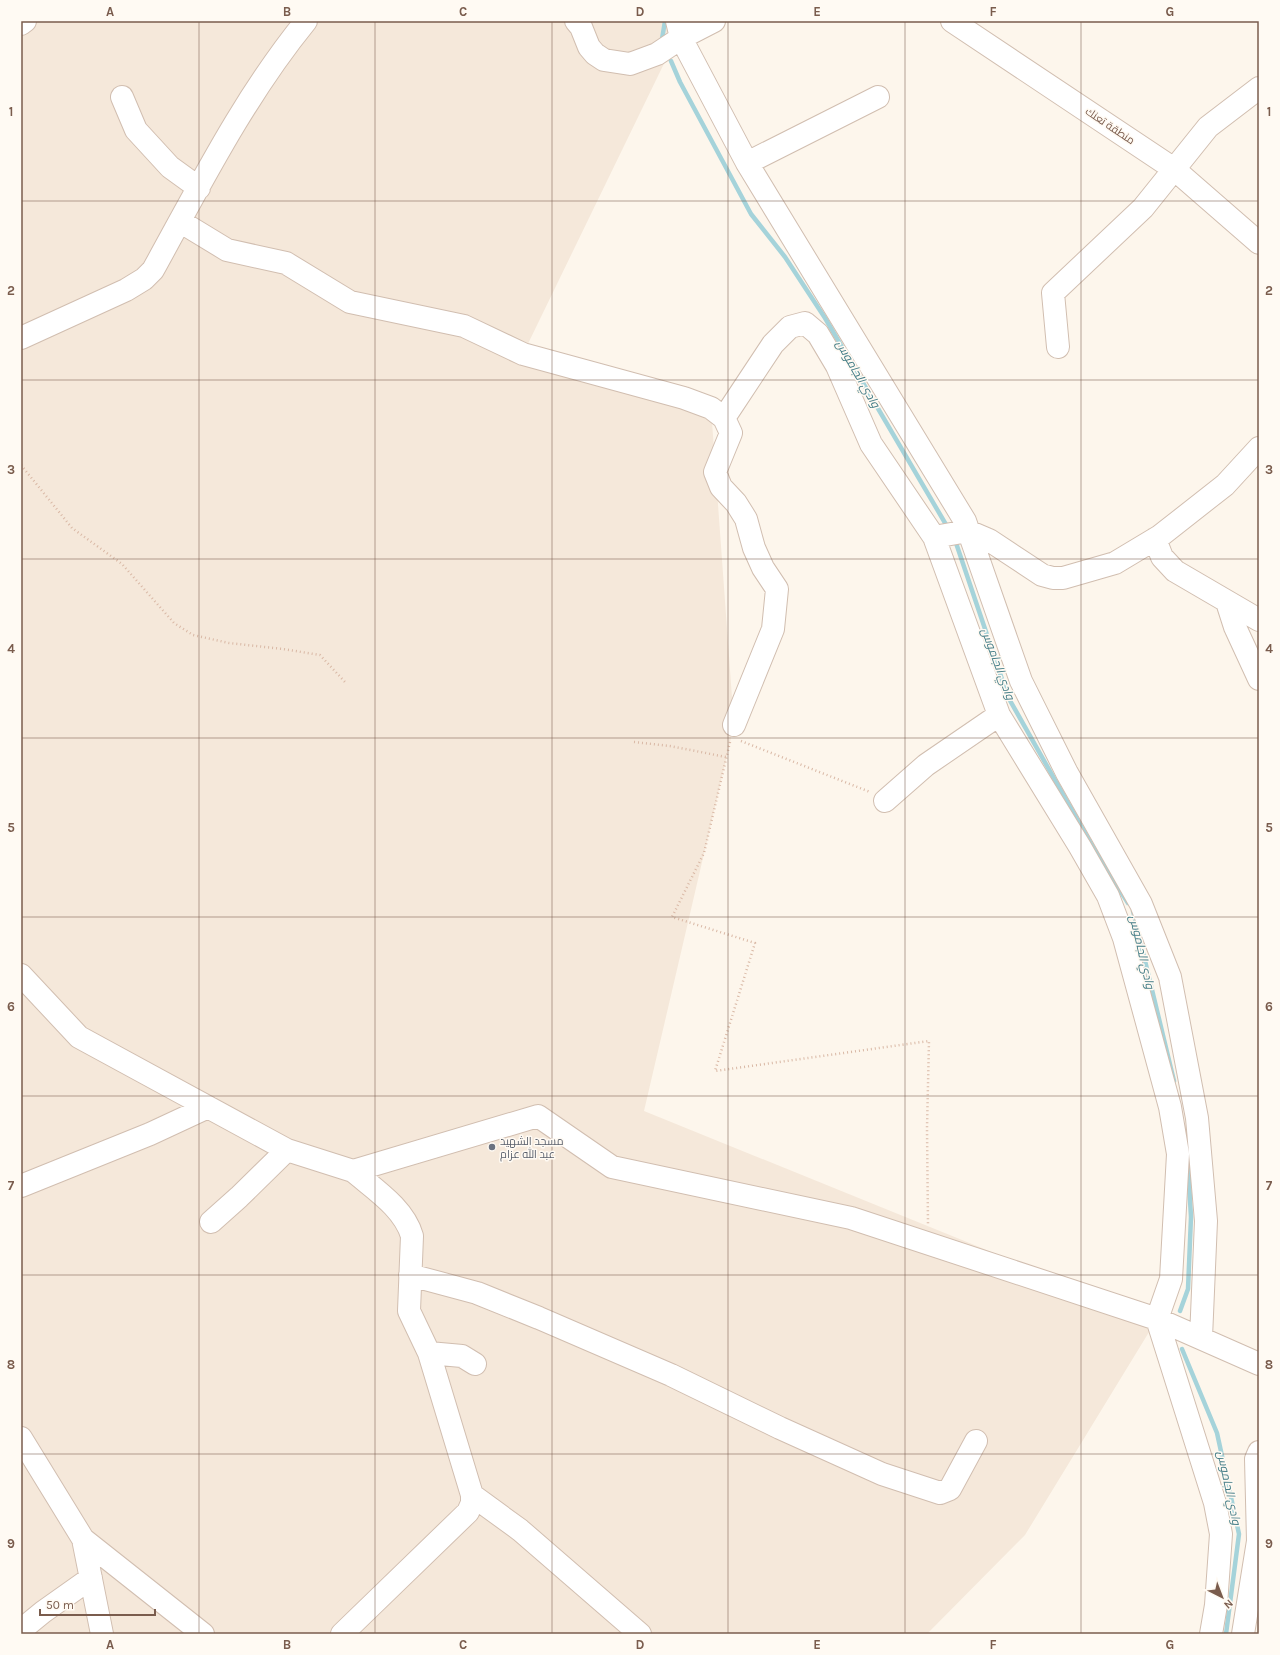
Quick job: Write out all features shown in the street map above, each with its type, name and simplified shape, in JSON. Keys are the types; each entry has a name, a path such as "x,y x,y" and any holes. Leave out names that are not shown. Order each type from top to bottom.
{"street":[{"path":"21,24 25,21"},
{"path":"21,338 126,290 144,279 153,270 236,121 280,52 306,21"},
{"path":"576,21 581,27 589,47 595,54 604,60 630,64 657,54 679,30 714,21"},
{"name":"منطقة تعنك","path":"964,24 1174,169 1259,243"},
{"path":"679,30 747,163 965,521 1021,681 1067,773 1141,904 1170,978 1197,1118 1206,1221 1200,1338"},
{"path":"1058,347 1053,293 1143,208 1208,127 1259,88"},
{"path":"122,97 136,130 170,167 199,188"},
{"path":"747,163 878,97"},
{"path":"181,222 227,250 286,263 350,302 464,326 523,354 684,398 711,408 724,418 730,433 715,472 721,487 736,503 746,519 754,548 763,568 777,589 773,629 732,731"},
{"path":"724,418 772,344 790,327 805,323 818,334 837,366 871,444 934,537 999,714 1108,896 1124,938 1170,1107 1178,1154 1171,1279 1157,1319 1215,1503 1222,1534 1216,1605 1211,1634"},
{"path":"934,537 968,531 989,540 1042,575 1053,578 1063,578 1115,563 1155,539 1225,485 1259,448"},
{"path":"1155,539 1162,557 1175,571 1259,620"},
{"path":"1227,602 1235,627 1259,679"},
{"path":"885,801 926,765 999,714"},
{"path":"21,975 79,1037 287,1150 353,1171 381,1195 409,1224 412,1236 409,1311 429,1353 472,1495 472,1503 468,1512 342,1634"},
{"path":"21,1186 150,1134 208,1107"},
{"path":"353,1171 538,1116 612,1167 852,1218 1157,1319 1259,1364"},
{"path":"210,1222 239,1197 287,1150"},
{"path":"410,1275 477,1293 539,1318 671,1375 780,1428 882,1474 940,1493 950,1489 976,1441"},
{"path":"429,1353 462,1356 475,1364"},
{"path":"21,1438 83,1539 102,1634"},
{"path":"1243,1634 1255,1593 1258,1541 1256,1459 1259,1452"},
{"path":"472,1495 520,1530 640,1634"},
{"path":"83,1539 203,1634"},
{"path":"21,1630 43,1612 91,1578"}],"path":[{"path":"21,465 72,528 122,564 174,623 193,635 229,643 320,655 345,682"},
{"path":"885,801 864,790 732,731 704,853 672,917 755,944 715,1070 929,1041 927,1128 928,1243"},
{"path":"634,742 670,746 726,757"}],"shaded area":[{"path":"21,21 683,21 674,43 523,354 711,408 734,725 644,1111 1157,1319 1025,1535 927,1634 21,1634"}],"waterway":[{"name":"وادي الجاموس","path":"662,39 665,21"},
{"name":"وادي الجاموس","path":"671,61 680,82 751,214 785,257 825,318 948,528"},
{"name":"وادي الجاموس","path":"955,540 1008,697 1094,849 1128,903"},
{"name":"وادي الجاموس","path":"1133,911 1174,1081"},
{"name":"وادي الجاموس","path":"1180,1311 1188,1289 1191,1217 1188,1165"},
{"name":"وادي الجاموس","path":"1182,1349 1217,1433 1239,1534 1226,1634"}],"place":[{"name":"مسجد الشهيد عبد الله عزام","path":"492,1147"}]}
